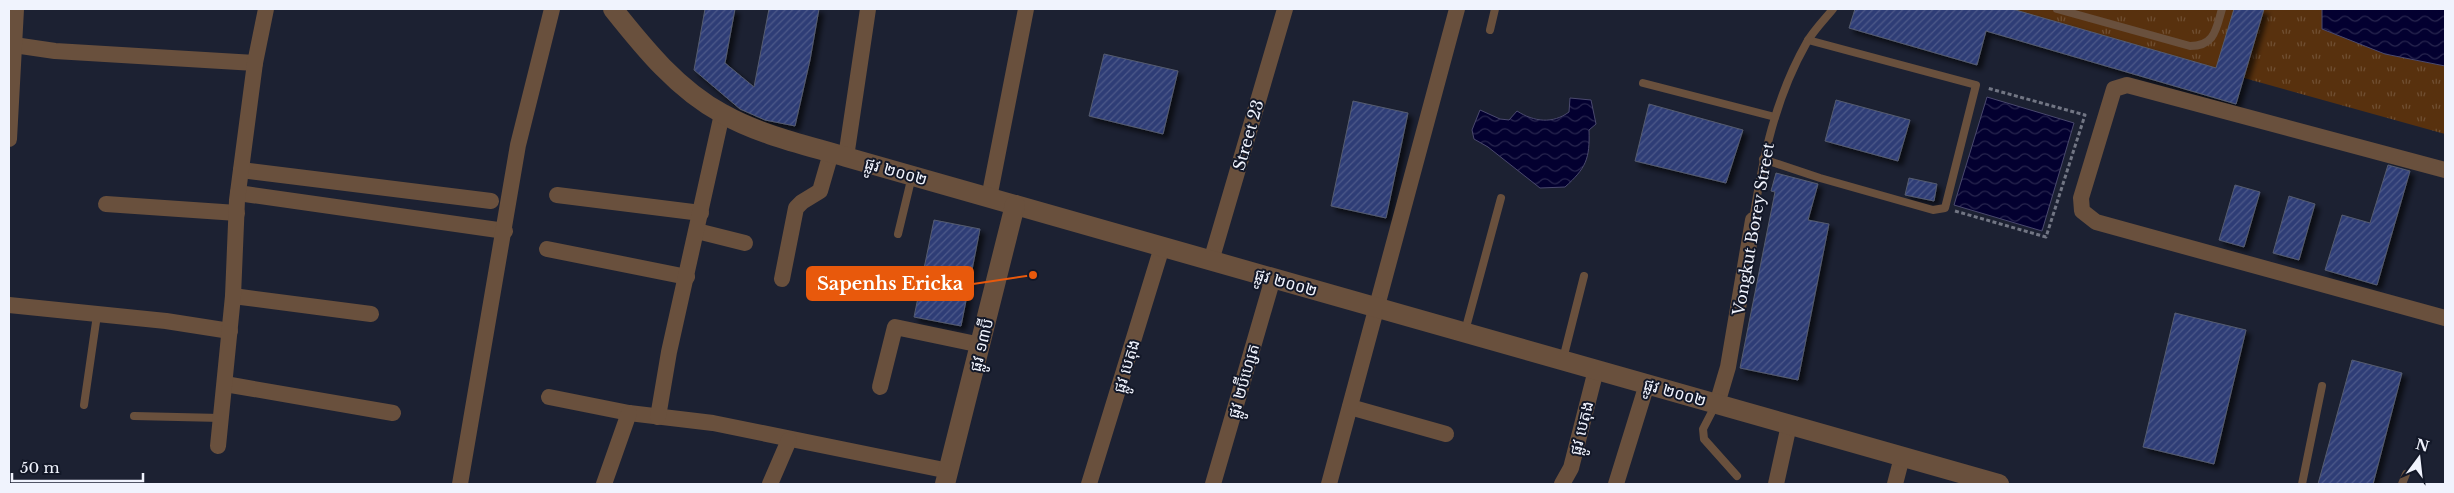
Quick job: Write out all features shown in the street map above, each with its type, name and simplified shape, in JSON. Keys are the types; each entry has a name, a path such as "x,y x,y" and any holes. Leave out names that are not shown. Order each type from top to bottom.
{"street":[{"path":"9,140 16,9"},
{"path":"218,446 233,296 238,193 255,63 266,9"},
{"path":"460,484 505,232 518,145 552,9"},
{"name":"ផ្លូវ ២០០២","path":"613,9 644,48 688,91 722,114 745,125 838,155 1999,484"},
{"path":"782,279 796,208 820,191 838,155 868,9"},
{"path":"989,198 1026,9"},
{"name":"Street 23","path":"1211,261 1285,9"},
{"path":"1329,484 1457,9"},
{"path":"14,45 55,51 255,63"},
{"path":"2445,170 2126,85 2114,89 2081,198 2082,211 2096,222 2445,318"},
{"path":"658,417 669,352 722,114"},
{"path":"241,170 491,201"},
{"path":"238,193 505,232"},
{"path":"557,195 701,213"},
{"path":"106,204 237,213"},
{"name":"ផ្លូវ ១៣ប៊ី","path":"947,478 1015,205"},
{"name":"Vongkut Borey Street","path":"1716,404 1728,367 1753,220"},
{"path":"697,231 745,243"},
{"name":"ផ្លូវ បេតុង","path":"1089,484 1162,247"},
{"path":"547,249 687,277"},
{"name":"ផ្លូវ ២ប៊ីហ្សេត","path":"1214,484 1273,278"},
{"path":"233,296 371,314"},
{"path":"9,305 166,321 230,331"},
{"path":"880,387 895,327 981,345"},
{"name":"ផ្លូវ បេតុង","path":"1562,484 1571,468 1596,370"},
{"path":"225,384 393,413"},
{"path":"1616,484 1647,384"},
{"path":"549,397 629,413 713,423 947,478"},
{"path":"1350,407 1446,434"},
{"path":"604,484 629,413"},
{"path":"1776,484 1790,425"},
{"path":"770,484 789,440"},
{"path":"1895,484 1902,457"}],"lane":[{"path":"1490,30 1495,9"},
{"name":"Vongkut Borey Street","path":"1753,220 1763,158 1784,90 1808,40 1833,9"},
{"path":"2057,9 2190,46 2201,46 2209,41 2215,31 2222,9"},
{"path":"1763,158 1820,178 1933,210 1945,208 1976,85 1808,40"},
{"path":"1643,83 1775,117"},
{"path":"898,234 912,176"},
{"path":"1465,333 1501,198"},
{"path":"1563,360 1584,276"},
{"path":"84,405 97,315"},
{"path":"2302,484 2322,386"},
{"path":"1716,404 1703,429 1704,439 1737,476"},
{"path":"134,416 221,418"},
{"path":"2402,484 2406,474"}],"path":[{"path":"1945,208 2046,237 2085,115 1976,85"}],"green space":[{"path":"1996,9 2445,9 2445,134"}],"water":[{"path":"2322,9 2445,9 2445,66 2385,54 2322,29"},
{"path":"1987,97 2074,123 2042,231 1954,205"},
{"path":"1570,98 1591,100 1596,124 1589,130 1589,148 1585,162 1578,174 1565,187 1540,188 1488,147 1474,139 1472,130 1480,110 1500,119 1509,120 1517,111 1537,119 1550,120 1569,112"}],"building":[{"path":"705,9 735,9 725,63 754,87 769,9 819,9 795,126 765,120 740,109 694,70"},
{"path":"1855,9 2012,9 2216,68 2234,9 2264,9 2236,104 1986,31 1977,65 1849,28"},
{"path":"1104,54 1178,71 1163,134 1089,116"},
{"path":"1836,100 1910,120 1898,161 1825,141"},
{"path":"1353,101 1408,113 1386,218 1331,206"},
{"path":"1649,104 1743,130 1726,183 1635,161"},
{"path":"2388,165 2410,171 2377,285 2325,270 2342,215 2370,223"},
{"path":"1776,173 1818,184 1808,220 1829,224 1798,380 1740,368 1775,192 1771,191"},
{"path":"1909,178 1937,184 1934,201 1905,195"},
{"path":"2235,185 2260,192 2244,247 2219,240"},
{"path":"2289,196 2315,204 2299,260 2273,253"},
{"path":"934,220 980,229 961,326 914,317"},
{"path":"2175,313 2246,330 2214,464 2143,447"},
{"path":"2352,360 2402,373 2373,484 2318,484"}],"place":[{"name":"Sapenhs Ericka","path":"1033,275"}]}
